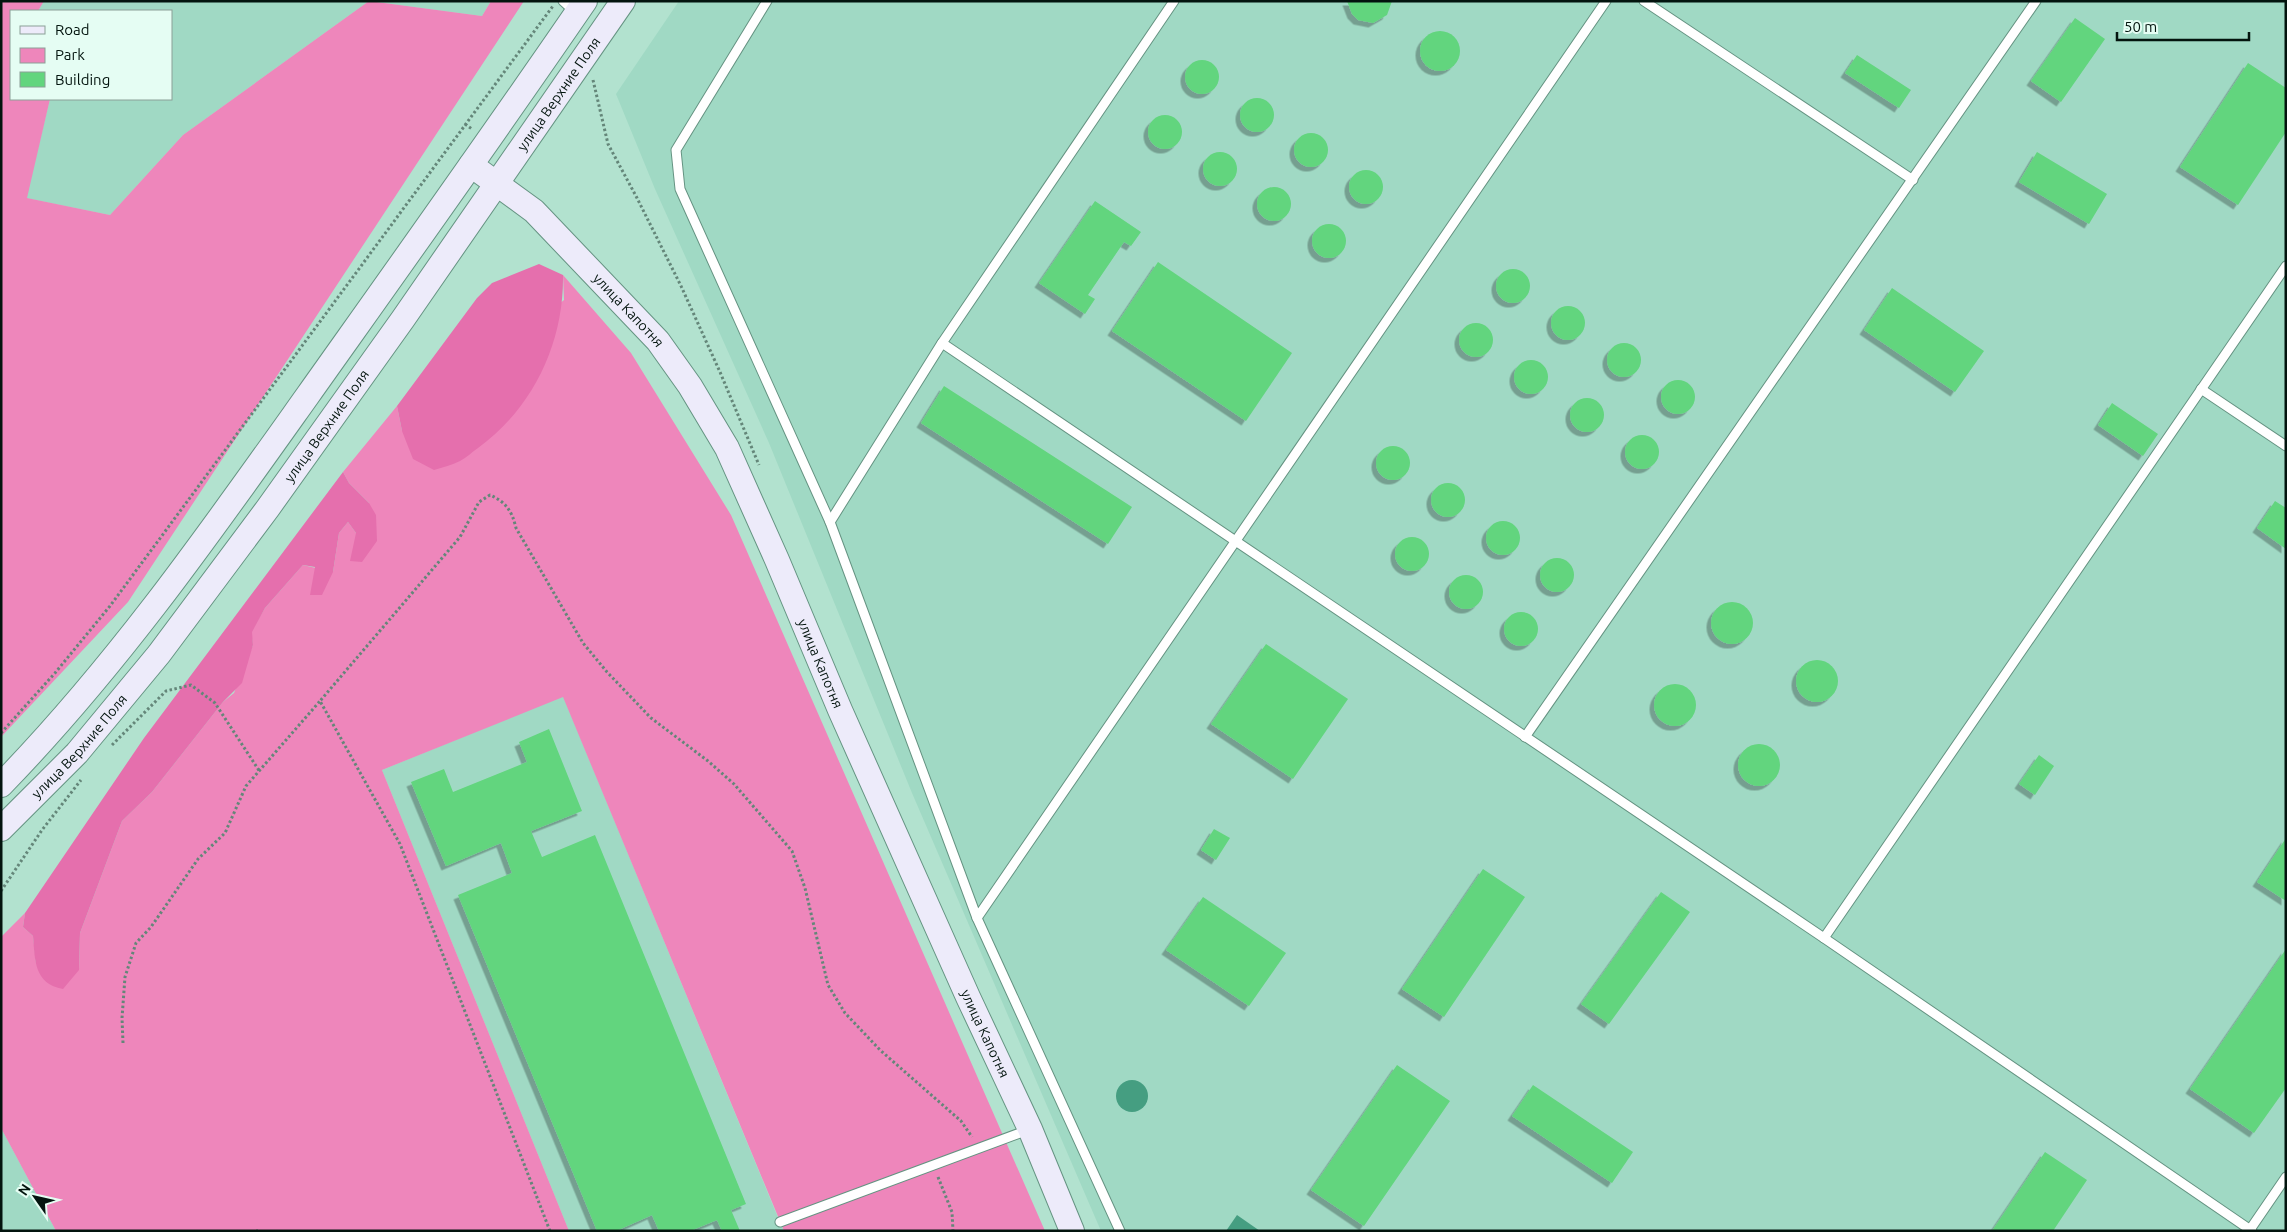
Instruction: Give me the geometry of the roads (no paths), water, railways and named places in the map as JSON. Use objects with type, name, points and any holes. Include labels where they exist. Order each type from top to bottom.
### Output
[{"type":"main road","name":"улица Верхние Поля","points":[[1,829],[77,753],[159,654],[268,508],[623,1]]},
{"type":"main road","points":[[1,785],[79,701],[124,647],[285,428],[471,165],[574,5]]},
{"type":"main road","name":"улица Капотня","points":[[471,165],[534,211],[658,341],[690,386],[727,448],[852,737],[1030,1129],[1072,1231]]},
{"type":"lane","points":[[767,1],[676,150],[680,189],[830,522],[978,918],[1120,1231]]},
{"type":"lane","points":[[830,522],[942,343],[1174,1]]},
{"type":"lane","points":[[978,918],[1606,1]]},
{"type":"lane","points":[[1644,1],[1913,180]]},
{"type":"lane","points":[[1524,737],[2036,1]]},
{"type":"lane","points":[[1824,938],[2286,266]]},
{"type":"lane","points":[[942,343],[1824,938],[2250,1230],[2286,1177]]},
{"type":"lane","points":[[2201,389],[2286,446]]},
{"type":"lane","points":[[780,1222],[1030,1129]]}]
